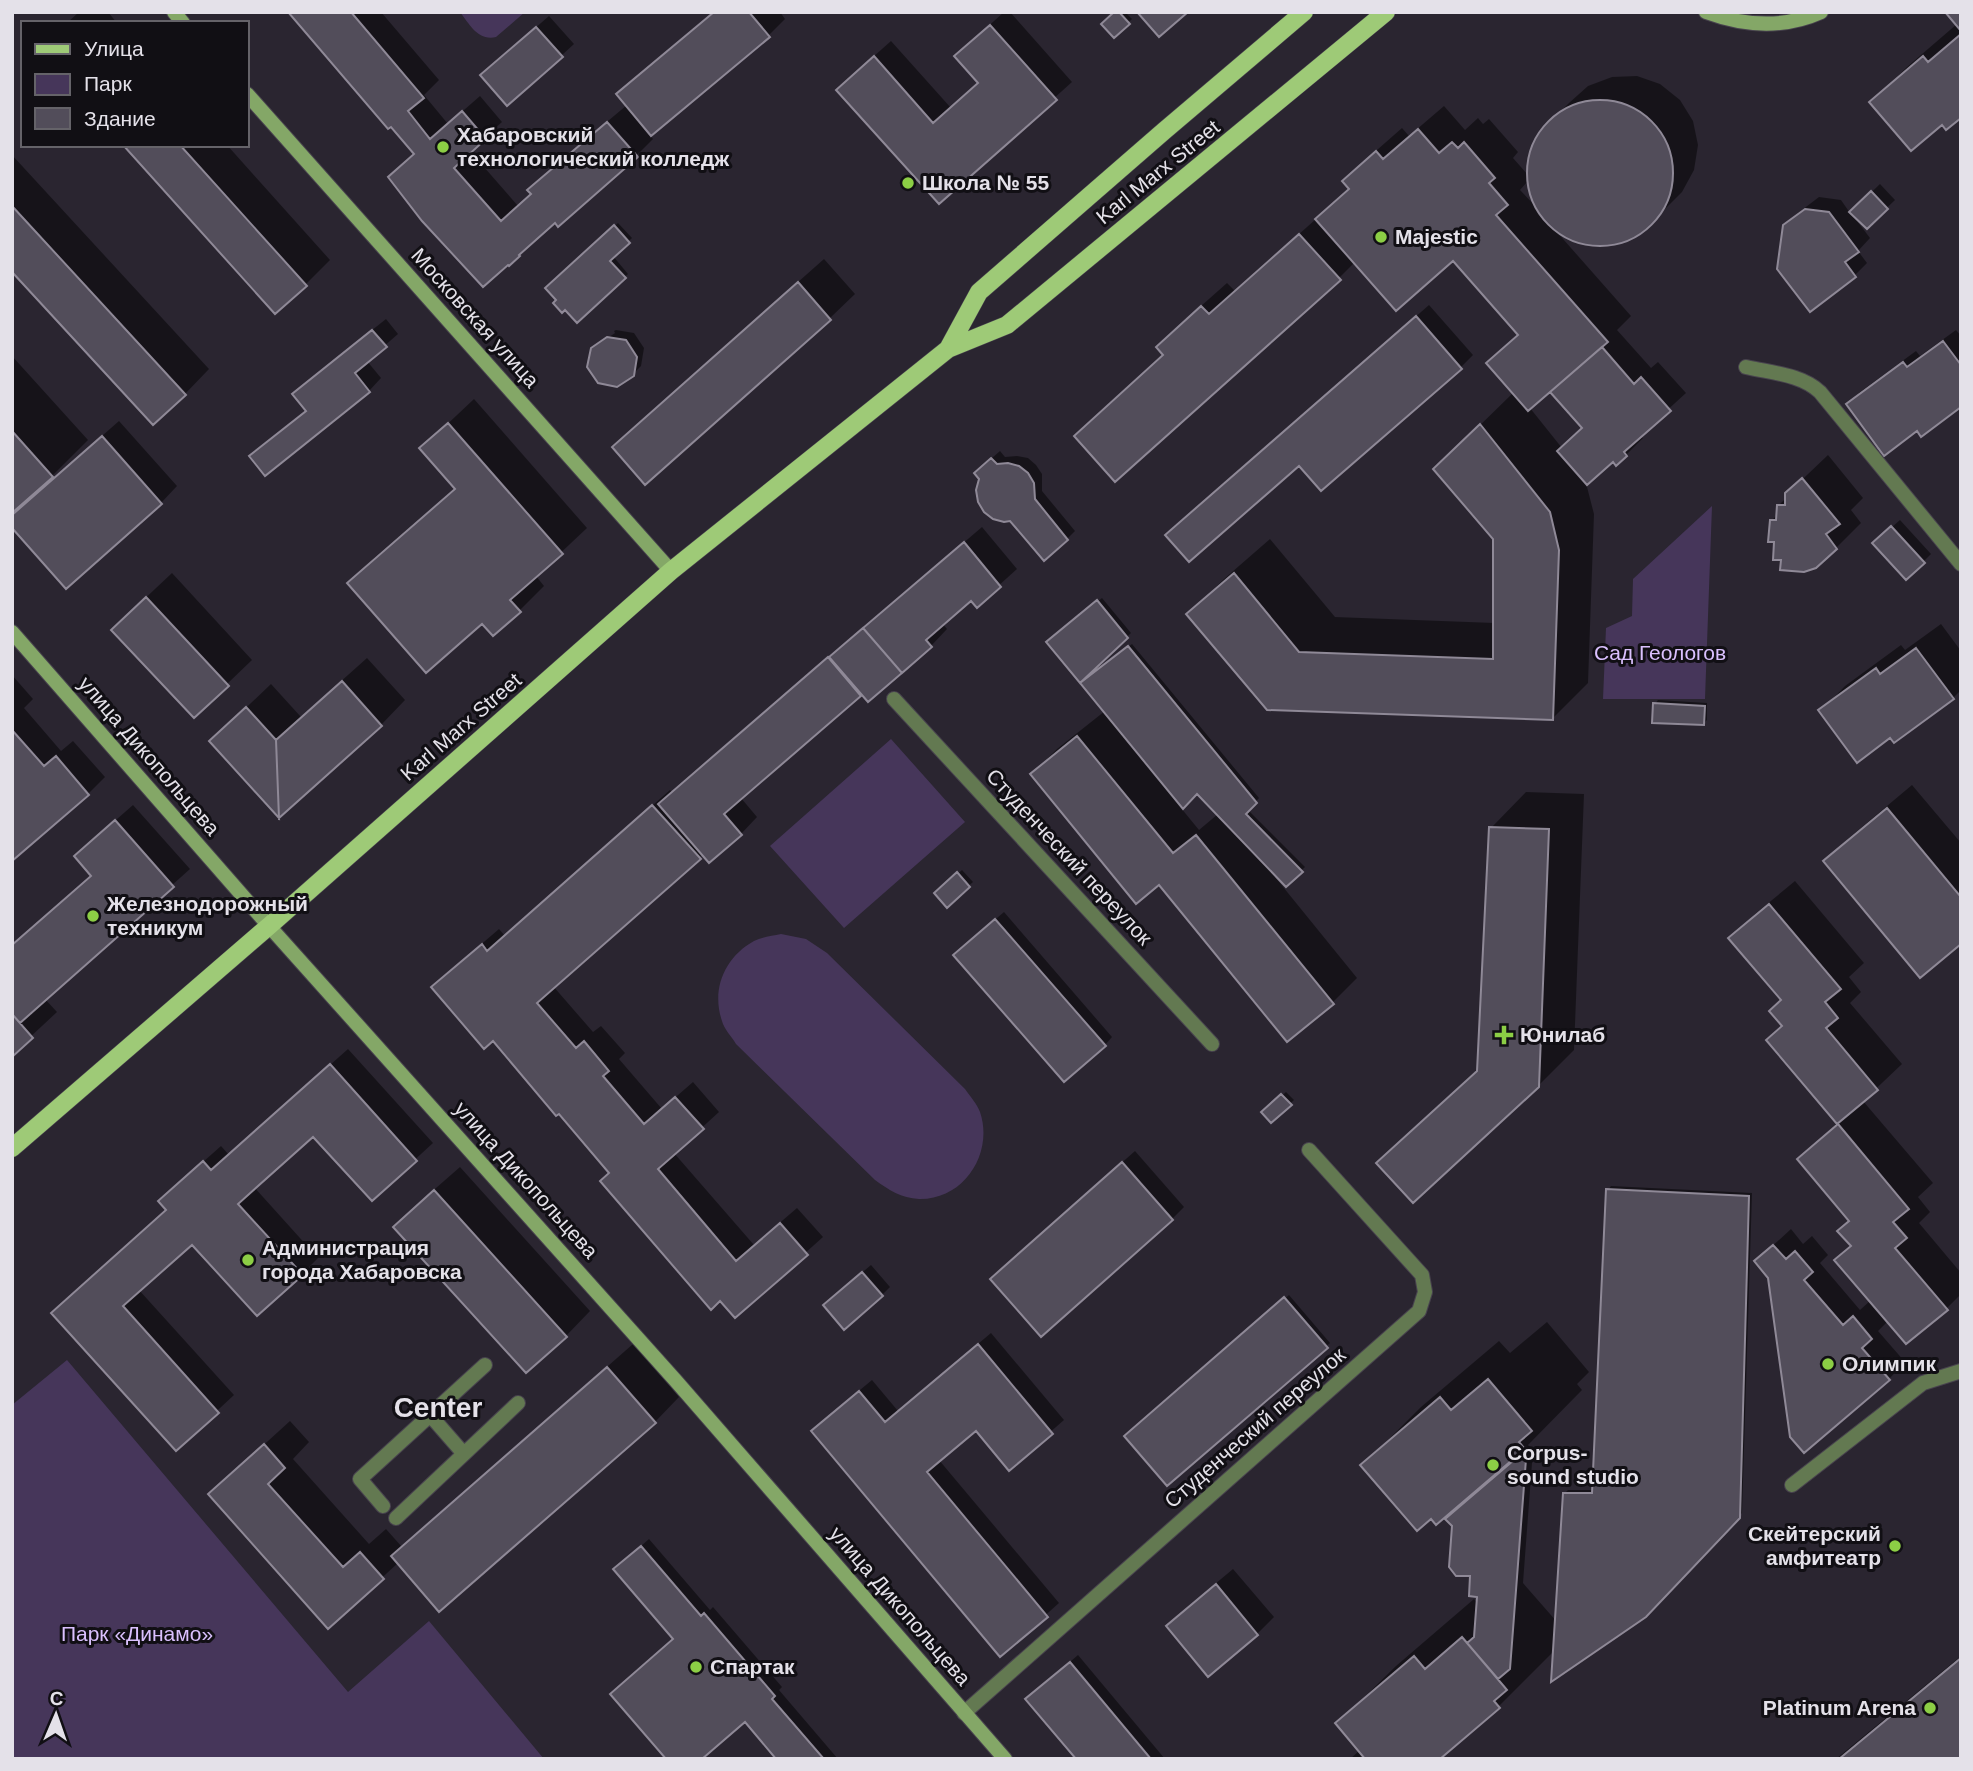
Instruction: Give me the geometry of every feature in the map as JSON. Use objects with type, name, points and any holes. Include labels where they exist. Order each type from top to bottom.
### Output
[{"type":"main road","points":[[1247,60],[1289,12]]},
{"type":"main road","name":"Karl Marx Street","points":[[948,349],[979,292],[1304,12]]},
{"type":"main road","points":[[1706,12],[1731,20],[1760,24],[1793,22],[1821,12]]},
{"type":"main road","name":"Karl Marx Street","points":[[12,1148],[269,926],[671,570],[948,349],[1007,325],[1386,13]]},
{"type":"main road","name":"Московская улица","points":[[248,95],[671,570]]},
{"type":"main road","name":"улица Дикопольцева","points":[[12,632],[269,926],[676,1381],[1005,1759]]},
{"type":"street","points":[[1746,367],[1811,384],[1961,564]]},
{"type":"street","name":"Студенческий переулок","points":[[894,699],[1212,1044]]},
{"type":"street","name":"Студенческий переулок","points":[[964,1713],[1419,1311],[1425,1293],[1422,1275],[1309,1150]]},
{"type":"street","points":[[383,1506],[360,1479],[485,1365]]},
{"type":"street","points":[[1792,1485],[1923,1383],[1961,1371]]},
{"type":"street","points":[[396,1518],[517,1403]]},
{"type":"street","points":[[430,1415],[464,1454]]},
{"type":"green space","points":[[460,12],[525,12],[496,37],[490,38],[475,31]]},
{"type":"green space","name":"Сад Геологов","points":[[1712,506],[1705,699],[1603,699],[1606,628],[1632,616],[1633,579]]},
{"type":"green space","points":[[891,739],[965,822],[844,928],[770,846]]},
{"type":"green space","points":[[781,934],[806,939],[827,953],[965,1089],[975,1103],[983,1128],[979,1158],[962,1183],[949,1192],[919,1199],[906,1197],[875,1180],[736,1044],[726,1030],[718,997],[728,965],[754,941]]},
{"type":"green space","name":"Парк «Динамо»","points":[[67,1360],[348,1692],[429,1621],[544,1759],[12,1759],[12,1405]]},
{"type":"building","name":"Хабаровский технологический колледж","points":[[288,12],[351,12],[424,98],[408,111],[430,139],[462,111],[486,139],[454,168],[501,221],[531,194],[527,190],[607,122],[638,157],[558,227],[555,223],[483,287],[422,221],[388,177],[414,154],[391,127],[388,129]]},
{"type":"building","points":[[714,12],[749,12],[770,37],[651,136],[616,94]]},
{"type":"building","points":[[1114,12],[1119,12],[1130,24],[1114,38],[1101,24]]},
{"type":"building","points":[[1137,12],[1188,12],[1159,37]]},
{"type":"building","points":[[1945,12],[1961,12],[1961,31]]},
{"type":"building","points":[[990,25],[1057,100],[939,204],[836,90],[874,56],[933,123],[978,83],[954,56]]},
{"type":"building","points":[[536,27],[563,57],[507,106],[480,75]]},
{"type":"building","points":[[1961,34],[1961,118],[1946,130],[1942,125],[1911,151],[1869,102],[1923,56],[1928,62]]},
{"type":"building","points":[[1600,100],[1628,106],[1652,121],[1667,145],[1673,173],[1667,201],[1652,225],[1628,240],[1600,246],[1572,240],[1548,225],[1533,201],[1527,173],[1533,145],[1548,121],[1572,106]]},
{"type":"building","points":[[1418,129],[1439,153],[1452,142],[1458,148],[1464,142],[1495,178],[1489,183],[1508,205],[1496,215],[1608,342],[1528,411],[1486,363],[1518,335],[1453,261],[1396,311],[1315,219],[1349,189],[1342,181],[1376,151],[1383,159]]},
{"type":"building","points":[[125,147],[182,147],[307,286],[275,314]]},
{"type":"building","points":[[1871,191],[1888,209],[1867,229],[1849,212]]},
{"type":"building","points":[[12,206],[186,395],[153,425],[12,272]]},
{"type":"building","points":[[1805,209],[1829,212],[1859,252],[1845,262],[1856,277],[1810,312],[1777,269],[1783,225]]},
{"type":"building","points":[[614,225],[630,243],[610,261],[626,278],[577,323],[565,310],[562,313],[553,303],[556,300],[545,288]]},
{"type":"building","points":[[1299,234],[1341,280],[1115,482],[1074,436],[1163,355],[1156,347],[1201,306],[1209,314]]},
{"type":"building","points":[[798,282],[831,320],[645,485],[612,447]]},
{"type":"building","points":[[1416,316],[1462,369],[1321,491],[1299,466],[1189,562],[1165,535]]},
{"type":"building","points":[[372,330],[387,347],[355,373],[370,392],[265,476],[249,456],[306,411],[292,394]]},
{"type":"building","points":[[607,337],[626,340],[637,357],[634,376],[617,387],[598,383],[587,367],[591,348]]},
{"type":"building","points":[[1943,341],[1961,365],[1961,407],[1921,437],[1917,431],[1884,456],[1846,404],[1903,362],[1907,367]]},
{"type":"building","points":[[1602,347],[1634,384],[1641,377],[1671,411],[1624,452],[1627,456],[1616,466],[1613,462],[1587,485],[1557,451],[1582,428],[1550,392]]},
{"type":"building","points":[[448,423],[563,554],[510,600],[521,612],[493,636],[482,624],[426,673],[347,583],[455,489],[419,448]]},
{"type":"building","points":[[1480,424],[1550,512],[1559,550],[1553,720],[1267,710],[1186,614],[1234,573],[1299,652],[1493,659],[1493,539],[1433,469]]},
{"type":"building","points":[[12,431],[53,477],[12,513]]},
{"type":"building","points":[[102,436],[162,504],[66,589],[12,528],[12,515]]},
{"type":"building","points":[[991,458],[997,464],[1019,466],[1028,473],[1034,483],[1035,499],[1068,540],[1044,561],[1010,521],[993,519],[984,512],[978,502],[976,490],[979,479],[974,473]]},
{"type":"building","points":[[1802,478],[1840,524],[1826,534],[1837,549],[1816,568],[1804,572],[1780,570],[1781,560],[1773,560],[1774,542],[1768,542],[1770,520],[1776,520],[1777,505],[1785,505],[1785,493]]},
{"type":"building","points":[[1891,526],[1925,563],[1906,580],[1872,543]]},
{"type":"building","points":[[964,542],[1001,587],[977,608],[971,601],[926,640],[932,647],[902,673],[863,628]]},
{"type":"building","points":[[146,597],[229,686],[194,718],[111,630]]},
{"type":"building","points":[[1097,600],[1128,638],[1080,683],[1046,642]]},
{"type":"building","points":[[863,628],[902,673],[868,702],[829,657]]},
{"type":"building","points":[[1128,646],[1257,803],[1246,814],[1303,872],[1286,887],[1197,794],[1183,809],[1080,683]]},
{"type":"building","points":[[1916,648],[1954,699],[1894,743],[1890,738],[1857,763],[1818,710],[1876,668],[1880,674]]},
{"type":"building","points":[[828,657],[861,696],[724,814],[742,835],[709,863],[658,804]]},
{"type":"building","points":[[342,681],[382,726],[279,818],[276,740]]},
{"type":"building","points":[[1653,703],[1705,706],[1704,725],[1652,723]]},
{"type":"building","points":[[246,707],[276,740],[279,818],[209,741]]},
{"type":"building","points":[[12,730],[44,766],[56,756],[89,795],[12,861]]},
{"type":"building","points":[[1077,736],[1173,853],[1196,835],[1334,1004],[1287,1042],[1159,885],[1136,904],[1030,774]]},
{"type":"building","points":[[652,805],[701,859],[537,1003],[576,1048],[584,1041],[609,1071],[603,1076],[644,1124],[675,1097],[704,1129],[658,1169],[736,1261],[780,1223],[808,1255],[735,1318],[720,1301],[711,1310],[600,1181],[609,1173],[559,1114],[556,1116],[493,1041],[484,1049],[431,987],[482,944],[487,951]]},
{"type":"building","points":[[1887,808],[1961,897],[1961,944],[1920,978],[1823,861]]},
{"type":"building","name":"Железнодорожный техникум","points":[[115,820],[174,887],[20,1023],[12,1014],[12,945],[91,876],[74,856]]},
{"type":"building","points":[[1489,827],[1549,829],[1539,1087],[1413,1203],[1376,1163],[1477,1071]]},
{"type":"building","points":[[957,872],[970,887],[947,908],[934,893]]},
{"type":"building","points":[[1769,904],[1841,989],[1825,1002],[1838,1018],[1826,1028],[1878,1090],[1837,1124],[1766,1040],[1782,1026],[1769,1011],[1781,1000],[1728,938]]},
{"type":"building","points":[[995,919],[1106,1046],[1064,1082],[953,955]]},
{"type":"building","points":[[12,1014],[33,1038],[12,1057]]},
{"type":"building","name":"Администрация города Хабаровска","points":[[330,1064],[417,1161],[372,1201],[313,1137],[238,1204],[303,1275],[257,1316],[192,1245],[123,1306],[219,1413],[176,1451],[51,1313],[166,1210],[158,1201],[203,1161],[211,1170]]},
{"type":"building","points":[[1281,1094],[1292,1105],[1271,1123],[1261,1112]]},
{"type":"building","points":[[1838,1124],[1909,1209],[1893,1222],[1907,1238],[1895,1248],[1948,1310],[1906,1344],[1834,1260],[1851,1246],[1837,1231],[1849,1221],[1797,1159]]},
{"type":"building","points":[[1122,1162],[1173,1220],[1041,1337],[990,1279]]},
{"type":"building","points":[[1606,1189],[1749,1196],[1740,1518],[1646,1617],[1551,1682],[1563,1493],[1592,1493]]},
{"type":"building","points":[[434,1190],[567,1337],[526,1373],[393,1227]]},
{"type":"building","name":"Олимпик","points":[[1773,1245],[1786,1259],[1795,1251],[1813,1272],[1804,1280],[1843,1325],[1853,1316],[1872,1339],[1862,1348],[1890,1380],[1804,1453],[1790,1437],[1768,1278],[1754,1261]]},
{"type":"building","points":[[862,1272],[883,1296],[844,1330],[823,1305]]},
{"type":"building","points":[[1284,1297],[1328,1348],[1167,1486],[1124,1436]]},
{"type":"building","points":[[978,1344],[1053,1434],[1009,1471],[976,1431],[927,1472],[1048,1617],[1000,1657],[811,1431],[859,1391],[885,1422]]},
{"type":"building","points":[[607,1367],[656,1423],[439,1612],[391,1556]]},
{"type":"building","points":[[1488,1379],[1532,1431],[1519,1442],[1525,1449],[1436,1525],[1431,1519],[1417,1531],[1360,1465],[1440,1397],[1451,1410]]},
{"type":"building","points":[[1488,1379],[1532,1431],[1519,1442],[1525,1449],[1436,1525],[1431,1519],[1417,1531],[1360,1465],[1440,1397],[1451,1410]]},
{"type":"building","points":[[264,1444],[285,1468],[268,1484],[343,1567],[360,1552],[384,1579],[328,1629],[208,1494]]},
{"type":"building","points":[[1521,1454],[1526,1459],[1510,1669],[1498,1679],[1467,1643],[1474,1637],[1477,1597],[1469,1596],[1470,1576],[1456,1576],[1449,1567],[1452,1526],[1445,1519]]},
{"type":"building","name":"Спартак","points":[[641,1546],[701,1616],[704,1613],[775,1696],[772,1699],[824,1759],[776,1759],[745,1722],[702,1759],[666,1759],[610,1694],[673,1639],[613,1569]]},
{"type":"building","points":[[1216,1584],[1258,1635],[1208,1677],[1166,1626]]},
{"type":"building","points":[[1462,1637],[1507,1690],[1494,1701],[1500,1708],[1440,1759],[1365,1759],[1335,1723],[1414,1656],[1425,1669]]},
{"type":"building","points":[[1462,1637],[1507,1690],[1494,1701],[1500,1708],[1440,1759],[1365,1759],[1335,1723],[1414,1656],[1425,1669]]},
{"type":"building","name":"Platinum Arena","points":[[1961,1658],[1961,1759],[1839,1759]]},
{"type":"building","points":[[1070,1662],[1151,1759],[1076,1759],[1025,1699]]},
{"type":"place","name":"Хабаровский технологический колледж","points":[[443,147]]},
{"type":"place","name":"Школа № 55","points":[[908,183]]},
{"type":"place","name":"Majestic","points":[[1381,237]]},
{"type":"place","name":"Железнодорожный техникум","points":[[93,916]]},
{"type":"place","name":"Юнилаб","points":[[1504,1035]]},
{"type":"place","name":"Администрация города Хабаровска","points":[[248,1260]]},
{"type":"place","name":"Олимпик","points":[[1828,1364]]},
{"type":"place","name":"Corpus- sound studio","points":[[1493,1465]]},
{"type":"place","name":"Скейтерский амфитеатр","points":[[1895,1546]]},
{"type":"place","name":"Спартак","points":[[696,1667]]},
{"type":"place","name":"Platinum Arena","points":[[1930,1708]]},
{"type":"district","name":"Center","points":[[438,1407]]}]
